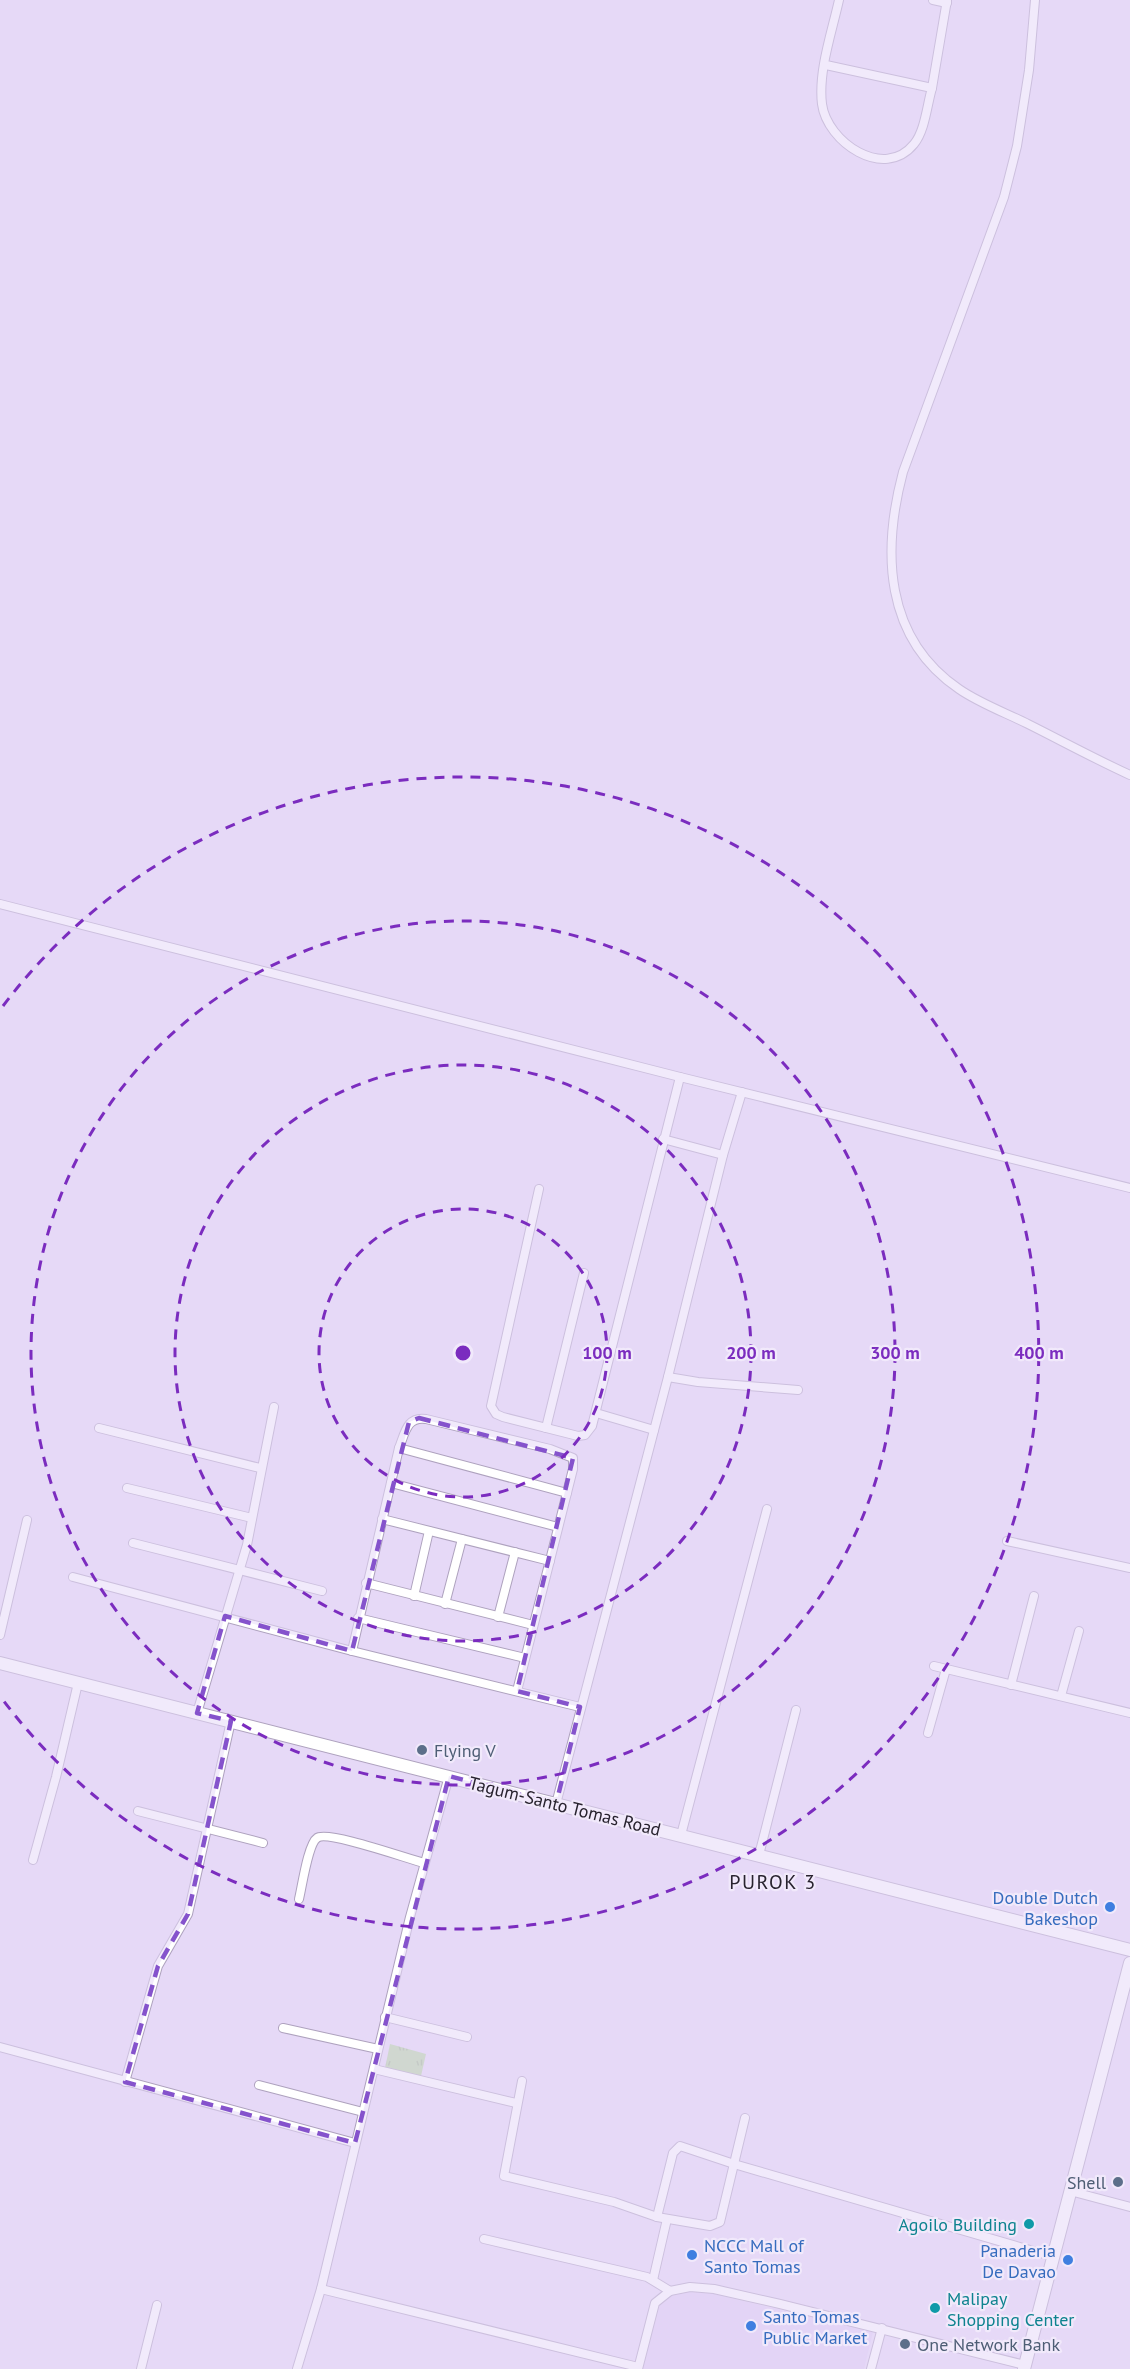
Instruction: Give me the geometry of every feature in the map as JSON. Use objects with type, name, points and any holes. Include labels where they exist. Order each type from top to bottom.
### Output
[{"type":"main road","name":"Tagum-Santo Tomas Road","points":[[0,1663],[1130,1950]]},
{"type":"main road","points":[[1024,2367],[1130,1963]]},
{"type":"street","points":[[839,0],[826,64],[822,105],[829,125],[849,146],[863,155],[880,159],[893,159],[913,146],[919,137],[932,88],[947,2],[933,0]]},
{"type":"street","points":[[1035,0],[1029,70],[1012,166],[1004,197],[903,472],[893,509],[889,550],[898,605],[914,644],[958,689],[1130,775]]},
{"type":"street","points":[[826,64],[932,88]]},
{"type":"street","points":[[0,904],[680,1077],[1130,1188]]},
{"type":"street","points":[[539,1190],[491,1406],[496,1414],[503,1418],[578,1436],[585,1435],[592,1426],[596,1413],[680,1077]]},
{"type":"street","points":[[556,1804],[668,1377],[723,1155],[742,1092]]},
{"type":"street","points":[[663,1139],[723,1155]]},
{"type":"street","points":[[546,1428],[584,1273]]},
{"type":"street","points":[[668,1377],[698,1382],[798,1390]]},
{"type":"street","points":[[197,1713],[240,1570],[274,1407]]},
{"type":"street","points":[[596,1413],[654,1430]]},
{"type":"street","points":[[351,1652],[399,1448],[409,1422],[419,1418],[550,1449],[573,1458],[573,1469],[517,1691]]},
{"type":"street","points":[[99,1428],[260,1468]]},
{"type":"street","points":[[399,1448],[567,1493]]},
{"type":"street","points":[[391,1483],[558,1527]]},
{"type":"street","points":[[127,1488],[252,1518]]},
{"type":"street","points":[[681,1835],[767,1509]]},
{"type":"street","points":[[382,1519],[550,1561]]},
{"type":"street","points":[[0,1635],[27,1520]]},
{"type":"street","points":[[414,1596],[429,1531]]},
{"type":"street","points":[[445,1604],[462,1539]]},
{"type":"street","points":[[1007,1540],[1130,1568]]},
{"type":"street","points":[[133,1543],[322,1591]]},
{"type":"street","points":[[498,1617],[515,1552]]},
{"type":"street","points":[[72,1577],[225,1616],[351,1652],[580,1707]]},
{"type":"street","points":[[366,1583],[533,1625]]},
{"type":"street","points":[[1011,1685],[1035,1596]]},
{"type":"street","points":[[358,1618],[525,1658]]},
{"type":"street","points":[[1060,1695],[1079,1631]]},
{"type":"street","points":[[934,1666],[1130,1713]]},
{"type":"street","points":[[928,1733],[946,1669]]},
{"type":"street","points":[[33,1860],[56,1778],[78,1683]]},
{"type":"street","points":[[759,1855],[796,1710]]},
{"type":"street","points":[[125,2082],[158,1966],[188,1914],[231,1721]]},
{"type":"street","points":[[297,2369],[321,2289],[385,2018],[424,1863],[449,1776]]},
{"type":"street","points":[[138,1811],[263,1843]]},
{"type":"street","points":[[299,1899],[314,1839],[320,1836],[335,1838],[424,1863]]},
{"type":"street","points":[[385,2018],[466,2037]]},
{"type":"street","points":[[283,2028],[378,2049]]},
{"type":"street","points":[[0,2047],[355,2144]]},
{"type":"street","points":[[374,2068],[516,2103]]},
{"type":"street","points":[[522,2081],[504,2176],[614,2202],[667,2219],[710,2226],[718,2224],[745,2118]]},
{"type":"street","points":[[259,2085],[363,2112]]},
{"type":"street","points":[[657,2217],[676,2146],[1053,2257]]},
{"type":"street","points":[[1070,2191],[1130,2207]]},
{"type":"street","points":[[653,2280],[667,2219]]},
{"type":"street","points":[[484,2239],[639,2275],[653,2280],[670,2291]]},
{"type":"street","points":[[321,2289],[638,2368],[651,2311],[655,2303],[670,2291],[690,2287],[714,2289],[882,2328],[1024,2367]]},
{"type":"street","points":[[141,2369],[157,2305]]},
{"type":"street","points":[[871,2369],[882,2328]]},
{"type":"highlighted area","points":[[419,1418],[573,1458],[517,1691],[580,1707],[556,1804],[449,1776],[355,2143],[125,2082],[158,1966],[188,1914],[231,1721],[197,1713],[225,1616],[352,1651],[409,1422]]},
{"type":"shaded area","name":"Santo Tomas Public Market","points":[[690,2292],[714,2294],[873,2332],[864,2369],[642,2369],[660,2305],[671,2296]]},
{"type":"green space","points":[[390,2044],[426,2054],[421,2076],[385,2068]]},
{"type":"place","name":"Flying V","points":[[422,1750]]},
{"type":"place","name":"Double Dutch Bakeshop","points":[[1110,1907]]},
{"type":"place","name":"Shell","points":[[1118,2182]]},
{"type":"place","name":"Agoilo Building","points":[[1029,2224]]},
{"type":"place","name":"NCCC Mall of Santo Tomas","points":[[692,2255]]},
{"type":"place","name":"Panaderia De Davao","points":[[1068,2260]]},
{"type":"place","name":"Malipay Shopping Center","points":[[935,2308]]},
{"type":"place","name":"Santo Tomas Public Market","points":[[751,2326]]},
{"type":"place","name":"One Network Bank","points":[[905,2344]]},
{"type":"district","name":"PUROK 3","points":[[773,1882]]}]
